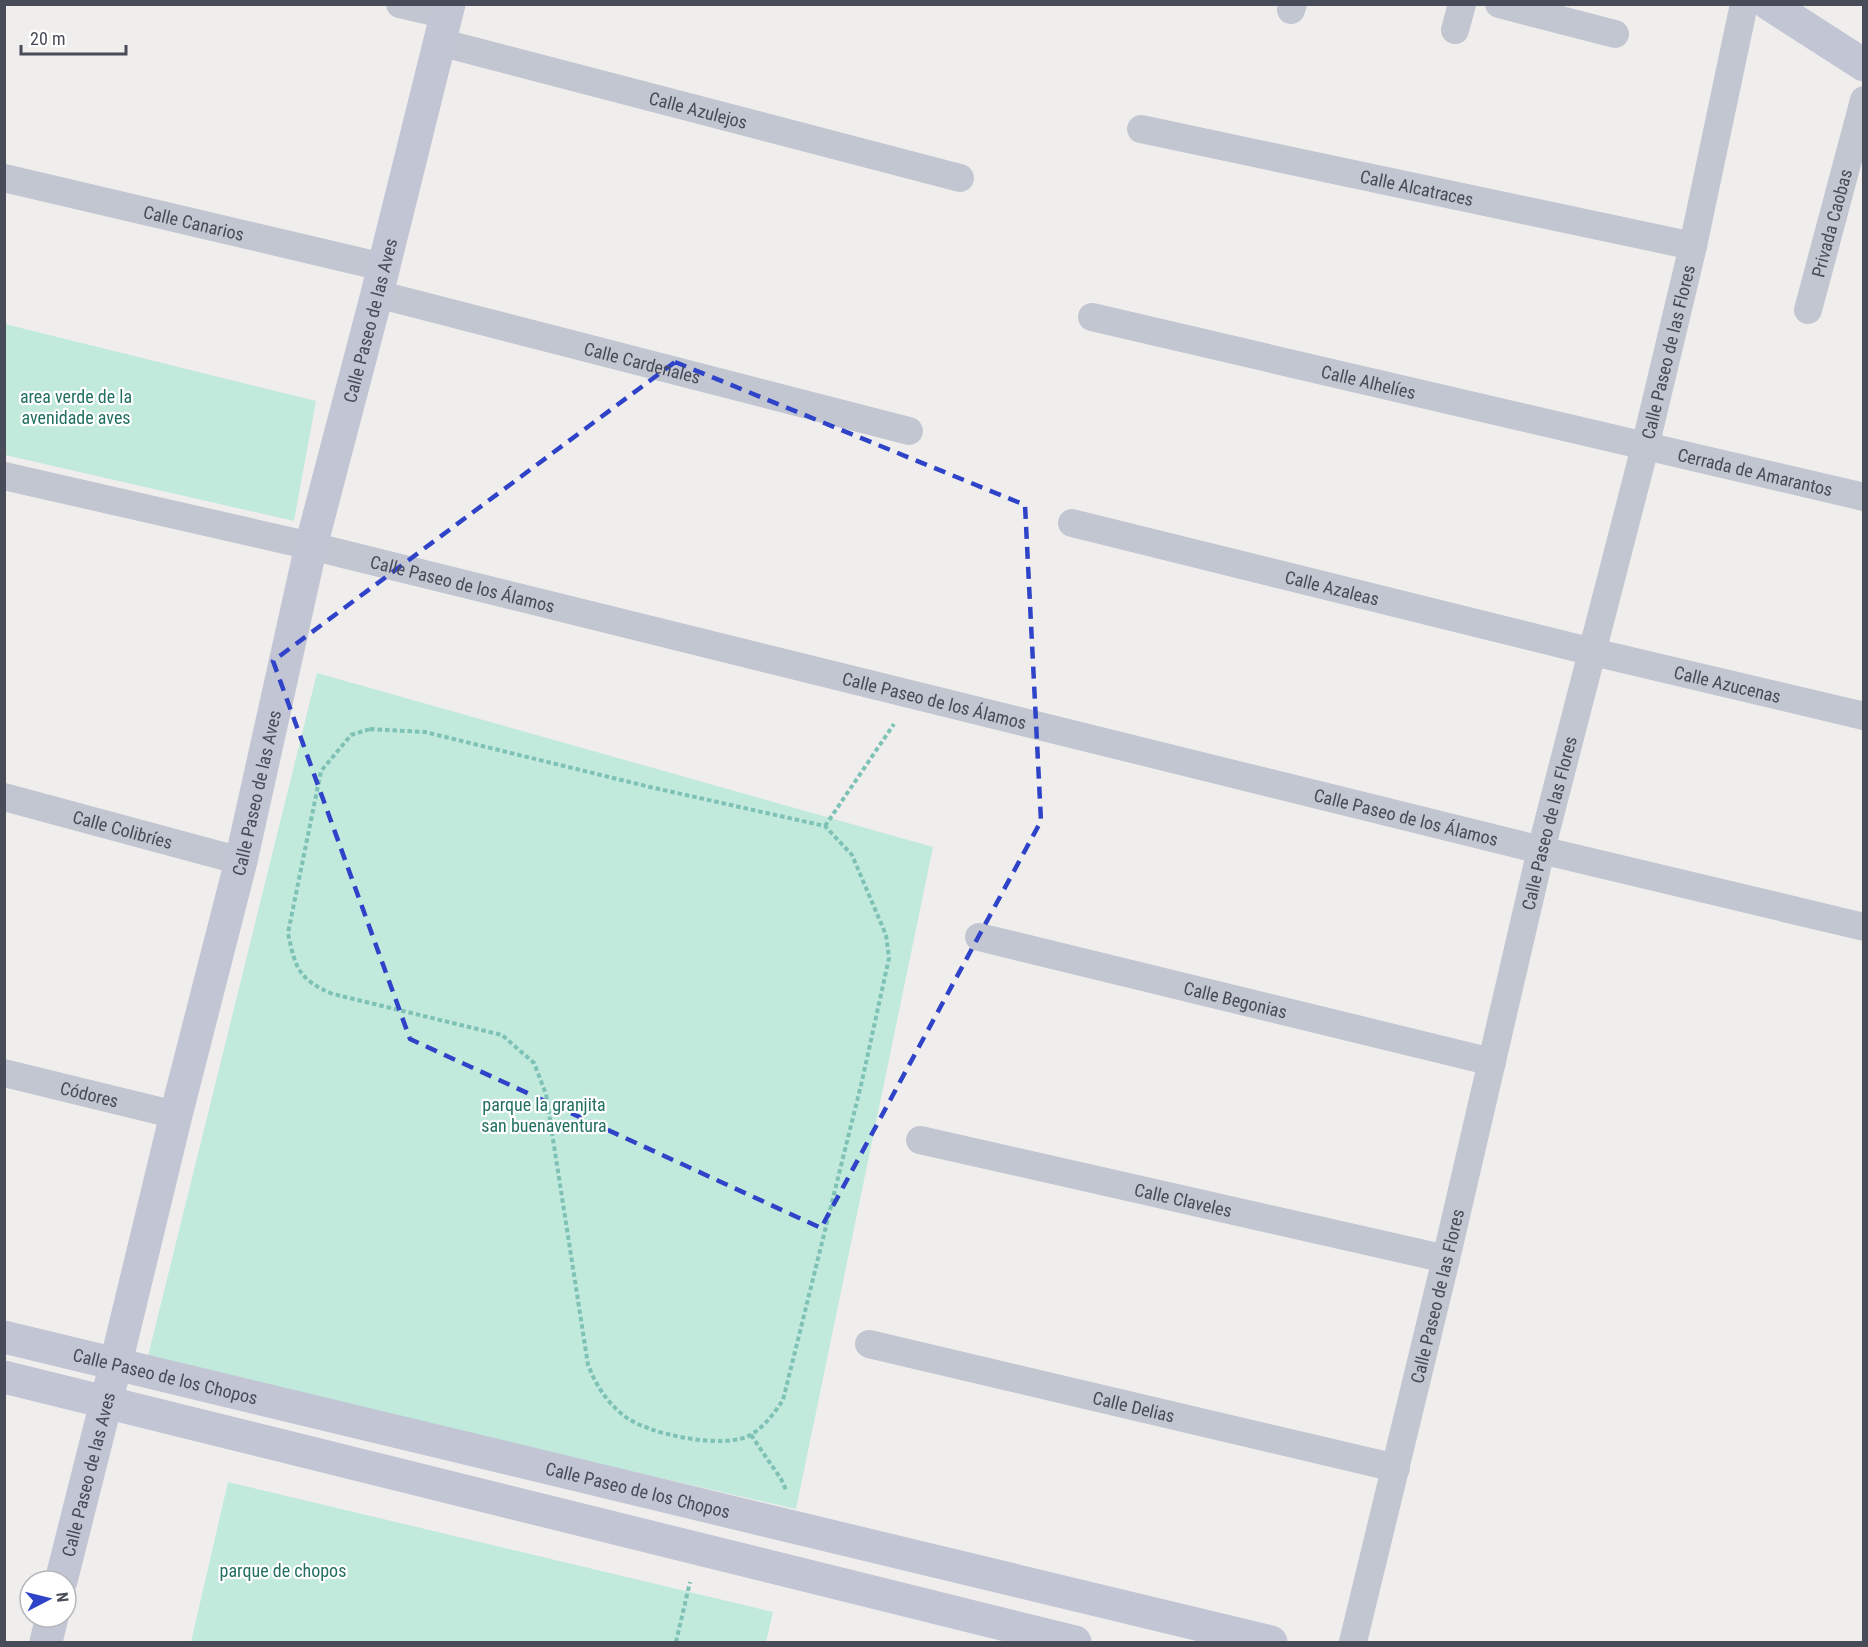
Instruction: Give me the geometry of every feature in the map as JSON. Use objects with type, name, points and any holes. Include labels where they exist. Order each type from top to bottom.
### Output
[{"type":"main road","points":[[1769,4],[1860,55]]},
{"type":"main road","name":"Calle Paseo de las Aves","points":[[64,1569],[241,861],[311,546],[445,20]]},
{"type":"main road","name":"Calle Paseo de los Chopos","points":[[4,1337],[1271,1642]]},
{"type":"main road","points":[[4,1377],[1075,1642]]},
{"type":"street","name":"Calle Azulejos","points":[[400,4],[445,20],[960,178]]},
{"type":"street","points":[[1499,4],[1615,34]]},
{"type":"street","name":"Calle Paseo de las Flores","points":[[1353,1642],[1446,1259],[1541,850],[1645,447],[1693,246],[1744,4]]},
{"type":"street","name":"Privada Caobas","points":[[1808,310],[1863,100]]},
{"type":"street","name":"Calle Alcatraces","points":[[1141,129],[1693,246]]},
{"type":"street","name":"Calle Canarios","points":[[4,178],[380,280]]},
{"type":"street","name":"Calle Cardenales","points":[[380,280],[909,431]]},
{"type":"street","name":"Calle Alhelíes","points":[[1092,317],[1645,447]]},
{"type":"street","name":"Cerrada de Amarantos","points":[[1645,447],[1863,497]]},
{"type":"street","name":"Calle Paseo de los Álamos","points":[[4,476],[311,546],[913,696],[1863,927]]},
{"type":"street","name":"Calle Azaleas","points":[[1072,523],[1593,652]]},
{"type":"street","name":"Calle Azucenas","points":[[1593,652],[1863,716]]},
{"type":"street","name":"Calle Colibríes","points":[[4,797],[241,861]]},
{"type":"street","name":"Calle Begonias","points":[[979,937],[1492,1062]]},
{"type":"street","name":"Códores","points":[[4,1073],[176,1114]]},
{"type":"street","name":"Calle Claveles","points":[[920,1140],[1446,1259]]},
{"type":"street","name":"Calle Delias","points":[[869,1344],[1396,1468]]},
{"type":"path","points":[[825,826],[913,696]]},
{"type":"path","points":[[370,729],[425,732],[650,787],[825,826],[852,855],[886,935],[889,958],[862,1081],[783,1400],[772,1416],[751,1435],[722,1442],[687,1438],[640,1426],[622,1414],[597,1386],[588,1365],[546,1094],[534,1063],[502,1035],[362,1002],[313,986],[301,974],[292,956],[288,933],[321,771],[351,735],[370,729]]},
{"type":"path","points":[[751,1435],[781,1479],[803,1529]]},
{"type":"path","points":[[675,1642],[698,1550]]},
{"type":"highlighted area","points":[[675,362],[1025,505],[1041,821],[821,1228],[410,1039],[273,661]]},
{"type":"green space","name":"area verde de la avenidade aves","points":[[5,324],[316,401],[294,521],[5,455]]},
{"type":"green space","name":"parque la granjita san buenaventura","points":[[317,673],[933,847],[796,1509],[147,1360]]},
{"type":"green space","name":"parque de chopos","points":[[228,1482],[773,1612],[766,1642],[191,1642]]}]
